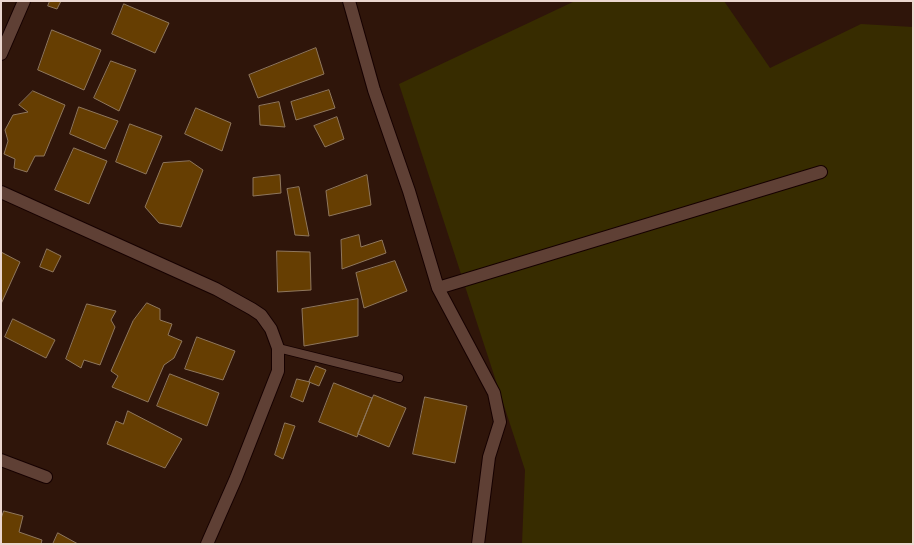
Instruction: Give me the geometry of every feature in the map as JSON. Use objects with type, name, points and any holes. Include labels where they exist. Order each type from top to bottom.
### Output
[{"type":"street","points":[[1,54],[24,1]]},
{"type":"street","points":[[349,1],[374,90],[408,191],[438,288],[494,393],[500,422],[489,457],[478,544]]},
{"type":"street","points":[[438,288],[821,172]]},
{"type":"street","points":[[1,192],[216,289],[252,308],[261,315],[271,329],[278,348],[278,370],[236,478],[207,544]]},
{"type":"street","points":[[1,460],[46,478]]},
{"type":"lane","points":[[278,348],[399,378]]},
{"type":"shaded area","points":[[575,1],[724,1],[770,68],[861,24],[913,27],[913,544],[522,544],[525,470],[399,84]]},
{"type":"building","points":[[50,1],[61,1],[57,9],[48,6]]},
{"type":"building","points":[[124,4],[169,23],[155,53],[112,34]]},
{"type":"building","points":[[52,30],[101,50],[84,90],[38,70]]},
{"type":"building","points":[[316,48],[324,74],[258,98],[249,75]]},
{"type":"building","points":[[111,61],[136,70],[119,111],[94,98]]},
{"type":"building","points":[[329,90],[335,108],[296,120],[291,102]]},
{"type":"building","points":[[33,91],[65,105],[44,156],[35,156],[27,172],[14,168],[15,159],[4,154],[8,141],[5,130],[13,115],[28,112],[19,105]]},
{"type":"building","points":[[279,102],[285,127],[260,125],[259,106]]},
{"type":"building","points":[[79,107],[118,121],[105,149],[70,134]]},
{"type":"building","points":[[196,108],[231,123],[222,151],[185,134]]},
{"type":"building","points":[[337,117],[344,139],[325,147],[314,126]]},
{"type":"building","points":[[130,124],[162,136],[146,174],[116,162]]},
{"type":"building","points":[[74,148],[107,161],[89,204],[55,190]]},
{"type":"building","points":[[190,161],[203,170],[181,227],[159,223],[145,207],[163,163]]},
{"type":"building","points":[[280,175],[281,193],[253,196],[253,178]]},
{"type":"building","points":[[367,175],[371,205],[329,216],[326,191]]},
{"type":"building","points":[[299,187],[309,236],[295,235],[287,189]]},
{"type":"building","points":[[359,235],[361,247],[382,240],[386,253],[342,269],[341,240]]},
{"type":"building","points":[[47,249],[61,256],[53,272],[40,267]]},
{"type":"building","points":[[277,251],[310,252],[311,290],[278,292]]},
{"type":"building","points":[[1,252],[20,262],[1,304]]},
{"type":"building","points":[[395,261],[407,291],[364,308],[356,273]]},
{"type":"building","points":[[358,299],[358,336],[304,346],[302,309]]},
{"type":"building","points":[[147,303],[160,309],[160,320],[172,324],[168,335],[182,341],[174,358],[164,365],[148,402],[112,387],[118,376],[111,371],[133,321]]},
{"type":"building","points":[[87,304],[116,311],[111,320],[115,327],[100,365],[84,360],[81,368],[66,359]]},
{"type":"building","points":[[13,319],[55,340],[46,358],[5,337]]},
{"type":"building","points":[[197,337],[235,351],[223,380],[185,369]]},
{"type":"building","points":[[316,366],[326,370],[319,386],[309,382]]},
{"type":"building","points":[[170,374],[219,393],[207,426],[157,406]]},
{"type":"building","points":[[297,379],[310,382],[303,402],[291,397]]},
{"type":"building","points":[[334,383],[372,398],[357,437],[319,422]]},
{"type":"building","points":[[374,395],[406,408],[389,447],[358,434]]},
{"type":"building","points":[[425,397],[467,406],[455,463],[413,454]]},
{"type":"building","points":[[128,411],[182,439],[165,468],[107,444],[116,421],[123,424]]},
{"type":"building","points":[[285,423],[295,426],[283,459],[275,455]]},
{"type":"building","points":[[4,511],[23,516],[19,532],[42,540],[41,544],[1,544],[1,519]]},
{"type":"building","points":[[58,533],[78,544],[53,544]]}]
